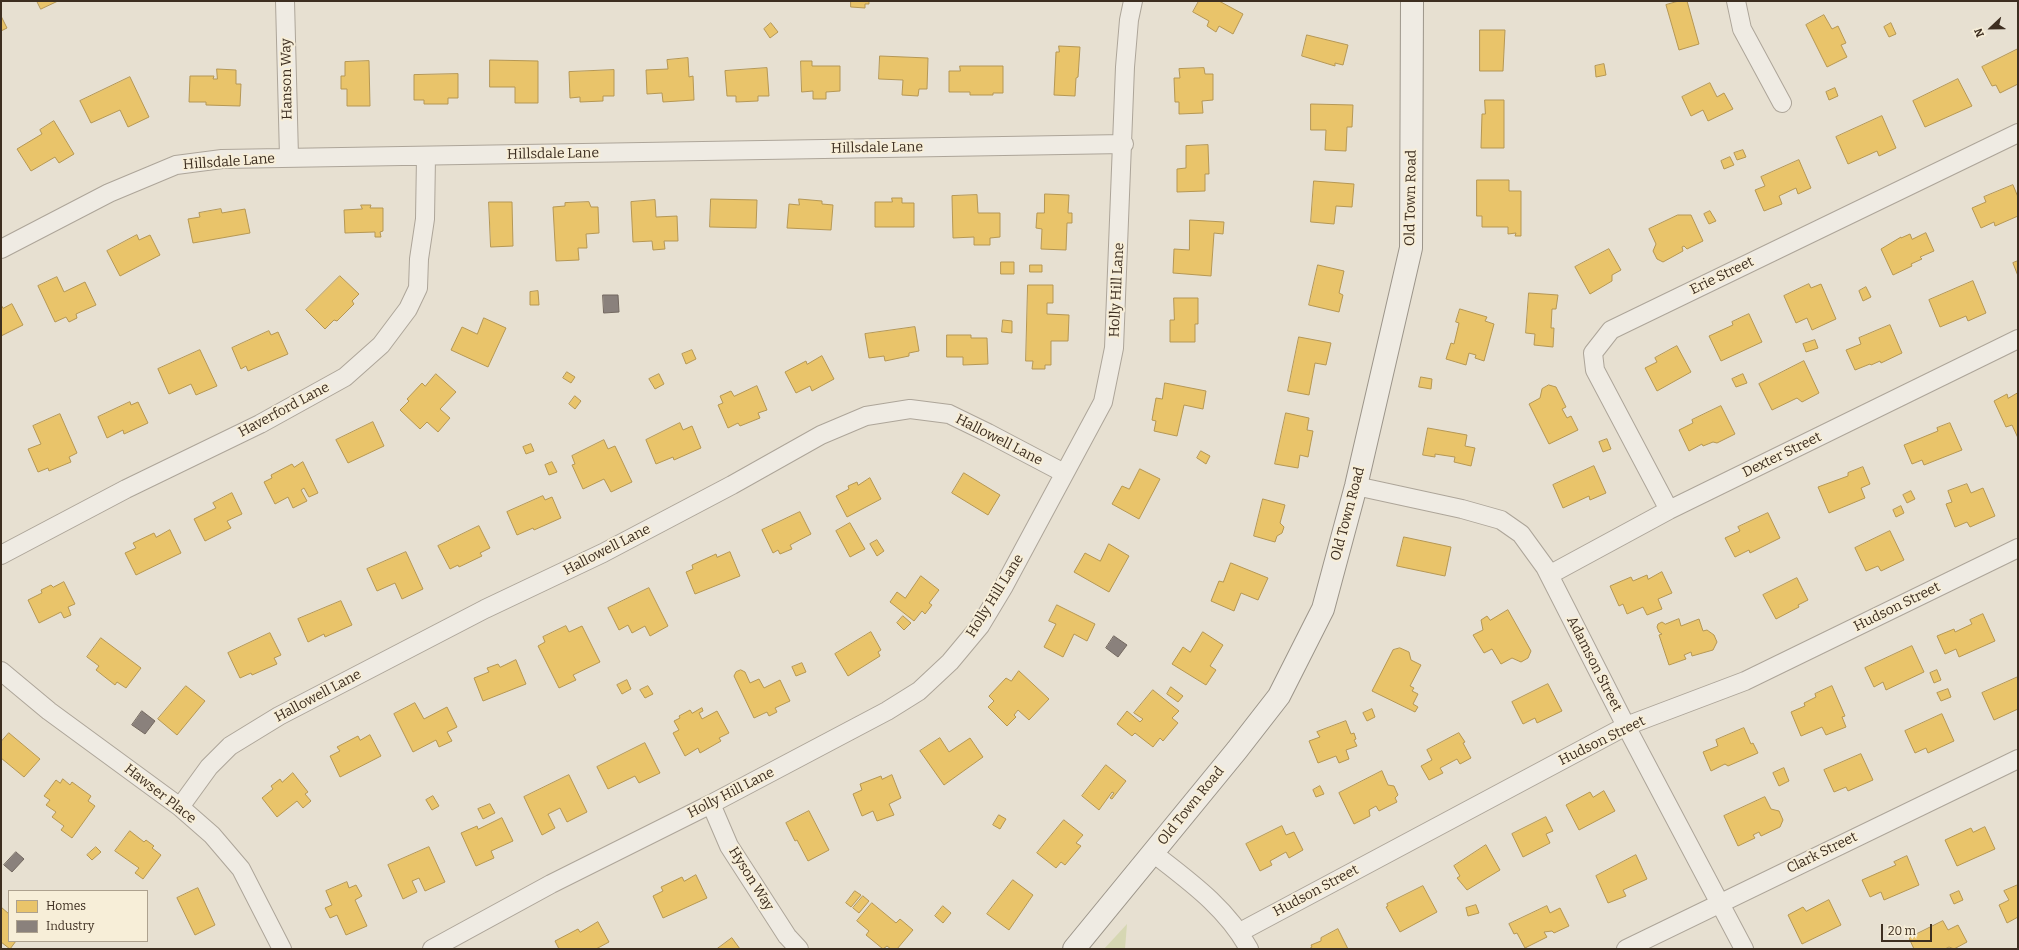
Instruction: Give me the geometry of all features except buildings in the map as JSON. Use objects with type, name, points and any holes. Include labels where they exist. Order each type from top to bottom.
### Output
[{"type":"main road","name":"Old Town Road","points":[[1074,949],[1279,696],[1323,609],[1356,486],[1411,248],[1412,1]]},
{"type":"street","name":"Hanson Way","points":[[285,1],[289,157]]},
{"type":"street","name":"Holly Hill Lane","points":[[432,949],[551,884],[711,804],[887,711],[919,691],[950,662],[980,626],[1004,586],[1103,402],[1114,348],[1124,144],[1125,67],[1133,1]]},
{"type":"street","points":[[1736,1],[1742,29],[1782,103]]},
{"type":"street","name":"Erie Street","points":[[1669,510],[1595,370],[1593,353],[1610,330],[2018,133]]},
{"type":"street","name":"Hillsdale Lane","points":[[1,248],[109,193],[176,166],[222,160],[289,157],[426,157],[1124,144]]},
{"type":"street","name":"Haverford Lane","points":[[1,555],[159,472],[260,424],[345,377],[381,345],[408,309],[418,288],[418,259],[425,219],[426,157]]},
{"type":"street","name":"Dexter Street","points":[[1549,575],[1669,510],[2018,340]]},
{"type":"street","name":"Hallowell Lane","points":[[180,807],[209,767],[230,746],[279,716],[485,609],[610,549],[732,485],[820,435],[866,416],[910,409],[949,414],[1064,473]]},
{"type":"street","name":"Adamson Street","points":[[1356,486],[1462,509],[1501,520],[1522,534],[1549,575],[1626,726],[1744,949]]},
{"type":"street","name":"Hudson Street","points":[[1240,932],[1626,726],[1745,681],[2018,548]]},
{"type":"street","name":"Hawser Place","points":[[1,671],[49,711],[180,807],[212,835],[240,869],[282,949]]},
{"type":"street","name":"Clark Street","points":[[1626,949],[1719,902],[2018,759]]},
{"type":"street","name":"Hyson Way","points":[[711,804],[729,846],[787,936],[800,949]]},
{"type":"street","points":[[1153,853],[1219,906],[1240,932],[1249,949]]},
{"type":"green space","points":[[1127,924],[1125,949],[1104,949]]}]
